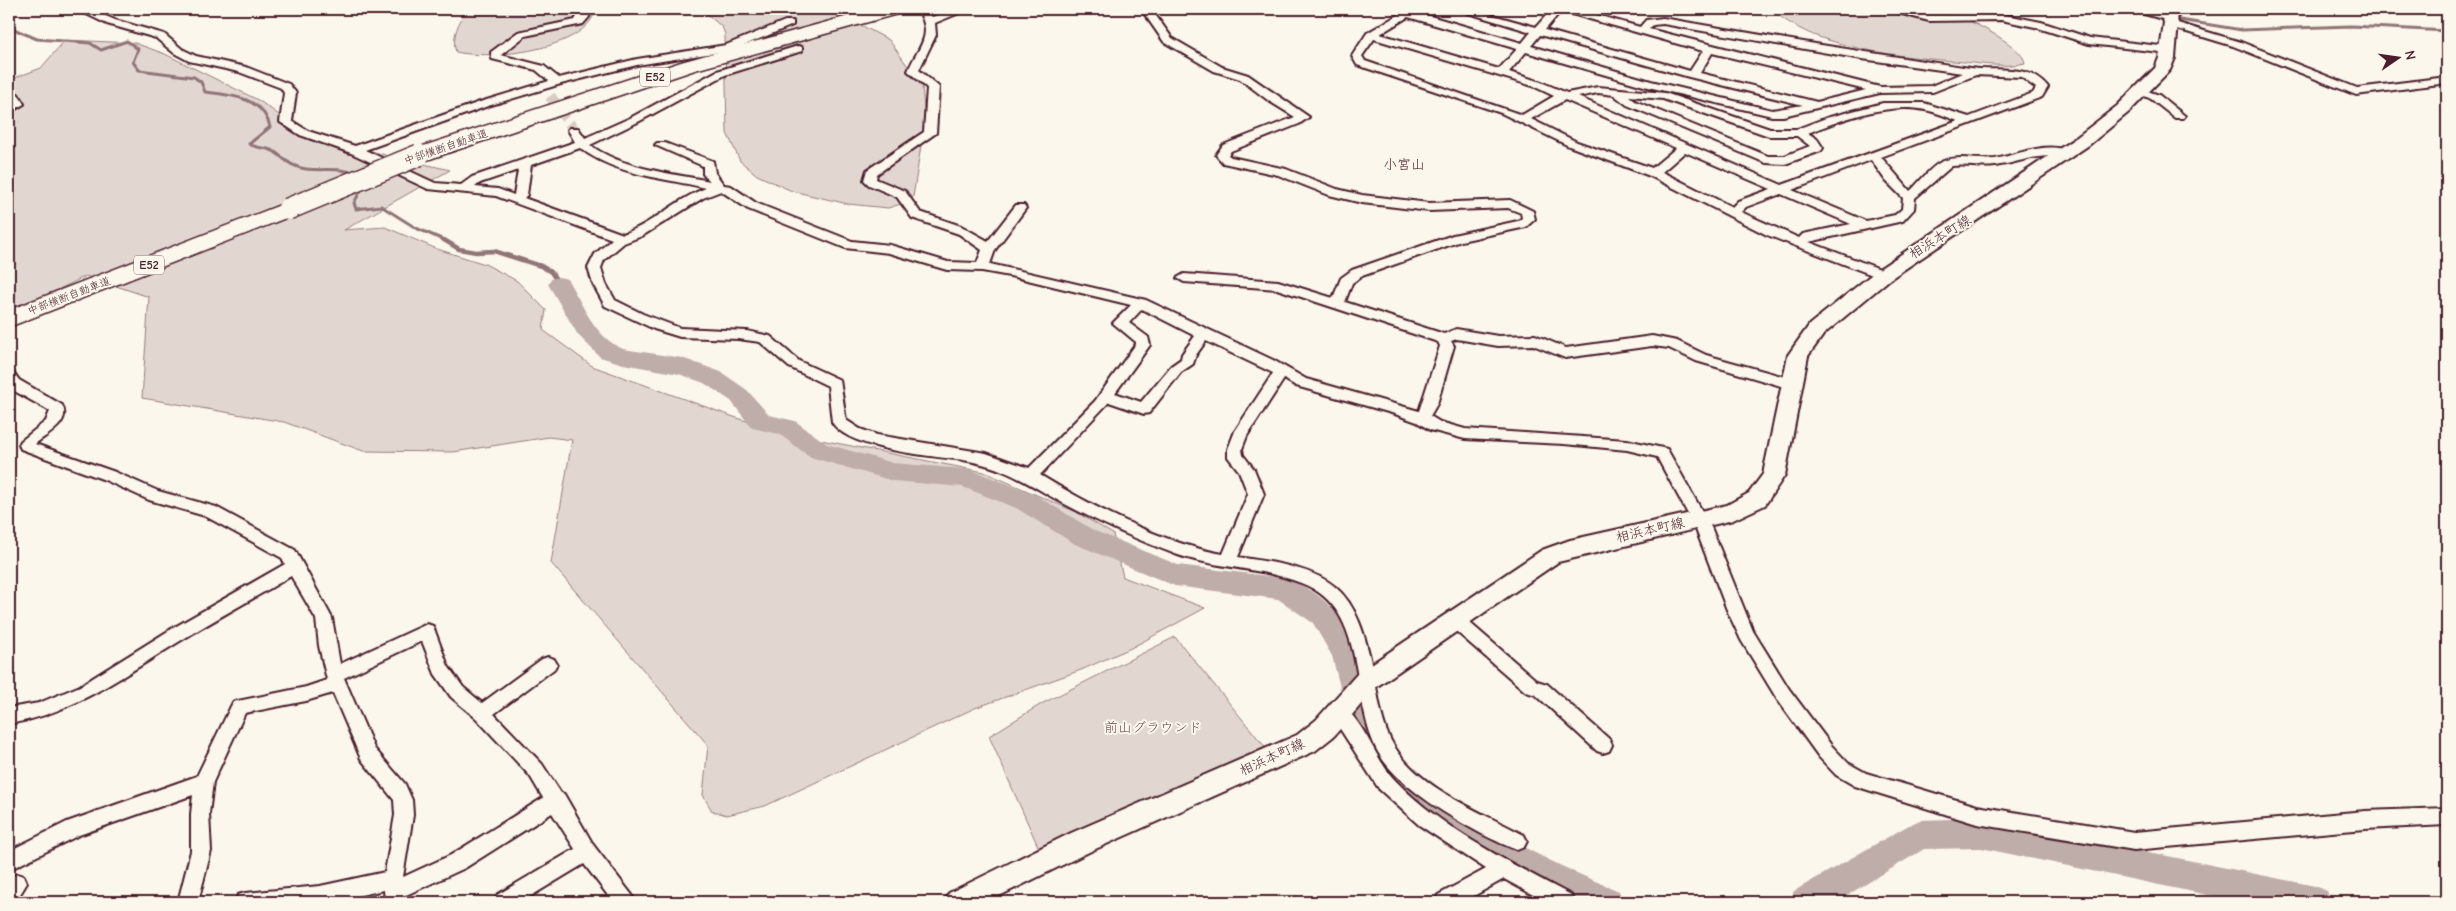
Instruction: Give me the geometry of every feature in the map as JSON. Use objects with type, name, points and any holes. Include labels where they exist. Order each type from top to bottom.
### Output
[{"type":"highway","name":"中部横断自動車道","points":[[9,319],[419,155],[688,66],[894,9]]},
{"type":"main road","name":"相浜本町線","points":[[958,902],[1081,842],[1306,743],[1325,728],[1354,694],[1456,621],[1558,552],[1743,508],[1765,490],[1777,463],[1798,355],[1817,329],[1883,275],[2101,128],[2158,76],[2168,58],[2173,17]]},
{"type":"street","points":[[81,9],[111,22],[160,36],[178,51],[193,59],[242,69],[281,83],[290,93],[286,122],[290,126],[355,150],[432,186],[498,193],[622,238]]},
{"type":"street","points":[[557,82],[540,68],[496,57],[496,52],[522,34],[579,22],[584,17],[586,9]]},
{"type":"street","points":[[964,9],[927,16],[932,34],[913,72],[933,87],[930,133],[923,140],[872,173],[870,180],[903,195],[909,210],[917,216],[936,221],[975,237],[989,249]]},
{"type":"street","points":[[1146,9],[1168,40],[1218,69],[1244,77],[1273,99],[1303,117],[1295,122],[1227,148],[1222,155],[1227,160],[1282,172],[1333,192],[1362,199],[1428,207],[1510,204],[1524,208],[1530,216],[1522,224],[1458,238],[1357,273],[1346,281],[1337,304]]},
{"type":"street","points":[[1460,9],[1693,75],[1815,104]]},
{"type":"street","points":[[1502,73],[1557,9]]},
{"type":"street","points":[[1564,9],[1709,49],[1880,90]]},
{"type":"street","points":[[1888,9],[1928,18],[2001,17],[2037,24],[2089,41],[2169,50]]},
{"type":"street","points":[[2132,9],[2173,17],[2356,92],[2447,80]]},
{"type":"street","points":[[1883,275],[1770,232],[1734,212],[1654,173],[1573,144],[1505,111],[1364,65],[1357,56],[1371,35],[1408,11],[1648,84],[1772,112],[1783,113],[1880,90],[1933,89],[1975,72]]},
{"type":"street","points":[[1642,30],[1650,22],[1663,21],[1792,42],[1862,56],[1975,72],[2022,74],[2038,82],[2042,92],[2038,95],[1742,204],[1734,212]]},
{"type":"street","points":[[355,150],[484,104],[547,91],[557,82],[637,62],[728,48],[790,23]]},
{"type":"street","points":[[1371,35],[1502,73],[1565,96],[1864,225]]},
{"type":"street","points":[[1783,67],[1792,42]]},
{"type":"street","points":[[464,189],[476,180],[582,144],[634,120],[721,73],[798,49]]},
{"type":"street","points":[[1693,75],[1709,49]]},
{"type":"street","points":[[1522,119],[1545,104],[1565,96],[1598,90],[1665,96],[1762,132],[1799,132],[1830,120],[1883,106],[1924,106],[1970,121]]},
{"type":"street","points":[[1616,91],[1631,103],[1766,159],[1785,160],[1817,148],[1813,141],[1799,132]]},
{"type":"street","points":[[2142,92],[2155,97],[2179,116]]},
{"type":"street","points":[[9,96],[14,96],[18,104],[9,110]]},
{"type":"street","points":[[574,130],[582,144],[598,156],[616,164],[727,189],[752,206],[850,245],[890,249],[947,266],[982,267],[1061,282],[1141,303],[1203,334],[1268,363],[1301,383],[1399,410],[1422,418],[1435,426],[1465,434],[1564,439],[1662,453],[1699,520],[1734,610],[1783,694],[1825,751],[1842,769],[1862,780],[1977,816],[2134,841],[2365,820],[2447,817]]},
{"type":"street","points":[[661,145],[709,164],[709,174],[718,183],[719,188]]},
{"type":"street","points":[[1654,173],[1684,147]]},
{"type":"street","points":[[1908,197],[1944,166],[1951,164],[2000,162],[2044,151],[2064,154]]},
{"type":"street","points":[[1800,244],[1807,237],[1906,215],[1910,207],[1908,197],[1890,178],[1874,156]]},
{"type":"street","points":[[516,198],[521,195],[525,164]]},
{"type":"street","points":[[719,188],[705,192],[637,233],[622,238],[596,262],[597,276],[610,303],[674,331],[687,334],[751,336],[765,340],[778,348],[794,364],[824,375],[835,384],[839,422],[854,433],[886,443],[1006,464],[1065,497],[1184,551],[1302,576],[1334,592],[1342,601],[1349,614],[1354,694],[1347,722],[1377,771],[1403,799],[1426,817],[1504,869],[1564,902]]},
{"type":"street","points":[[982,267],[989,249],[1020,208]]},
{"type":"street","points":[[1184,278],[1278,286],[1443,339],[1456,334],[1498,341],[1535,340],[1565,353],[1652,341],[1672,344],[1701,358],[1791,384]]},
{"type":"street","points":[[1030,476],[1102,403],[1143,345],[1143,340],[1120,323],[1141,303]]},
{"type":"street","points":[[1106,395],[1144,409],[1176,369],[1188,361],[1189,354],[1203,334]]},
{"type":"street","points":[[1422,418],[1430,404],[1447,346],[1443,339]]},
{"type":"street","points":[[1228,561],[1256,494],[1246,469],[1236,457],[1235,449],[1240,435],[1281,372]]},
{"type":"street","points":[[9,376],[14,384],[58,410],[59,413],[58,419],[29,440],[26,445],[110,476],[154,496],[210,511],[289,554],[294,567],[324,618],[327,646],[336,680],[368,753],[398,790],[403,800],[404,815],[394,890]]},
{"type":"street","points":[[9,716],[41,710],[86,691],[179,633],[294,567]]},
{"type":"street","points":[[1456,621],[1532,686],[1541,689],[1603,745]]},
{"type":"street","points":[[188,902],[201,851],[200,814],[204,782],[239,707],[306,694],[427,631],[441,669],[457,692],[482,713],[536,770],[557,800],[587,852],[625,902]]},
{"type":"street","points":[[482,713],[548,664]]},
{"type":"street","points":[[1354,694],[1379,732],[1388,751],[1404,770],[1431,793],[1517,841]]},
{"type":"street","points":[[9,861],[74,828],[169,796],[204,782]]},
{"type":"street","points":[[248,902],[394,890],[428,878],[448,868],[557,800]]},
{"type":"street","points":[[504,902],[587,852]]},
{"type":"street","points":[[1445,902],[1504,869]]},
{"type":"green space","points":[[467,9],[596,9],[589,23],[575,35],[535,49],[491,55],[456,52],[455,35]]},
{"type":"green space","points":[[701,9],[830,9],[889,40],[922,86],[925,120],[913,197],[904,203],[888,208],[848,204],[792,191],[757,175],[740,161],[727,133],[725,34],[722,27]]},
{"type":"green space","points":[[1771,9],[1941,9],[1961,17],[2002,39],[2022,55],[2025,63],[1987,65],[1861,49],[1812,35]]},
{"type":"green space","points":[[65,40],[135,43],[165,54],[258,100],[299,129],[385,155],[450,170],[344,230],[385,227],[437,249],[485,264],[517,281],[546,310],[543,330],[592,366],[780,432],[984,472],[1076,512],[1113,534],[1123,577],[1205,608],[1131,648],[1081,670],[975,708],[765,806],[727,815],[712,811],[703,795],[708,745],[551,563],[572,440],[549,437],[453,452],[363,451],[284,422],[142,398],[149,297],[86,276],[16,310],[9,307],[9,80],[41,68]]},
{"type":"green space","name":"前山グラウンド","points":[[1175,637],[1270,753],[1041,853],[989,736],[1043,703]]},
{"type":"waterway","points":[[2180,20],[2242,30],[2351,26],[2447,31]]},
{"type":"waterway","points":[[9,27],[37,39],[90,43],[101,50],[127,41],[138,49],[133,62],[139,70],[194,77],[201,82],[205,92],[245,99],[261,109],[270,127],[249,144],[272,150],[296,167],[357,174]]},
{"type":"waterway","points":[[363,186],[354,203],[356,209],[381,206],[416,228],[445,240]]},
{"type":"waterway","points":[[445,240],[459,249],[476,252],[494,251],[541,266],[551,272],[559,284]]},
{"type":"waterway","points":[[559,284],[586,329],[608,351],[623,356],[682,366],[698,371],[739,395],[761,422],[786,427],[819,451],[893,472],[965,478],[1025,501],[1084,537],[1175,575],[1284,589],[1323,615],[1346,654],[1364,722],[1378,759],[1420,799],[1501,851],[1589,897],[1607,902]]},
{"type":"waterway","points":[[1806,902],[1920,835],[1981,833],[2315,902]]},
{"type":"tunnel","points":[[550,96],[574,130]]},
{"type":"district","name":"小宮山","points":[[1404,164]]}]
